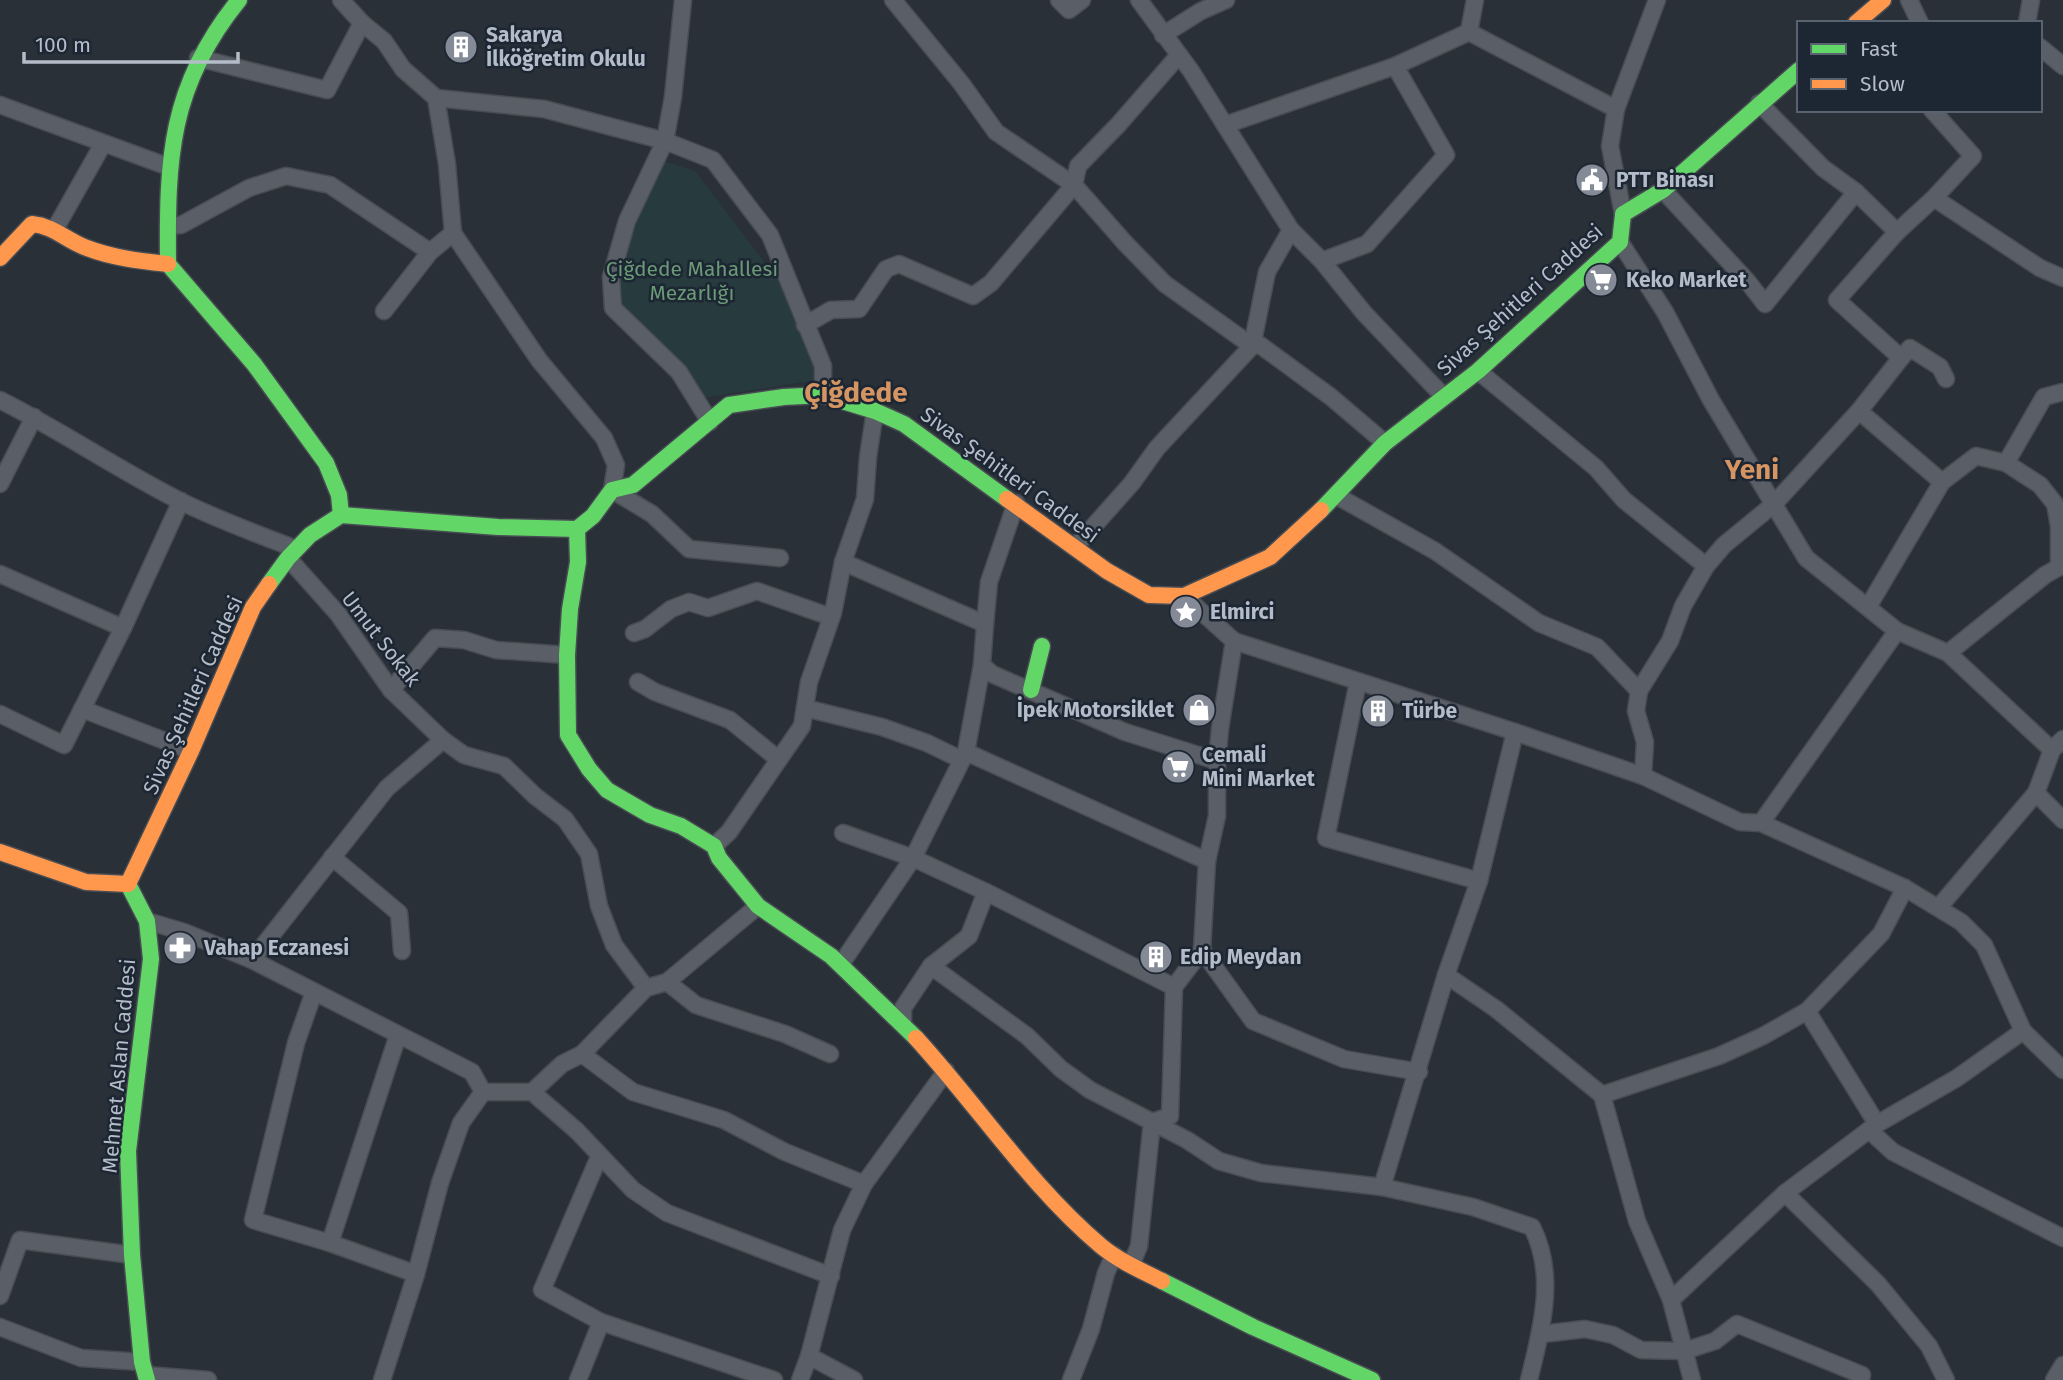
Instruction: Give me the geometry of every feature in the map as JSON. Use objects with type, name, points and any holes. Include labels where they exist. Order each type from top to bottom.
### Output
[{"type":"street","points":[[239,0],[220,21],[198,58],[180,114],[169,167],[167,264],[254,364],[326,463],[339,495],[341,515],[498,527],[577,529],[578,562],[570,609],[567,655],[568,735],[607,790],[650,815],[681,826],[714,846],[719,858],[758,906],[841,964],[903,1025],[946,1071],[1030,1177],[1103,1248],[1130,1265],[1253,1327],[1372,1380]]},
{"type":"street","points":[[341,0],[362,23],[384,41],[403,69],[436,98],[544,109],[665,141],[713,160],[770,235],[822,366],[823,395]]},
{"type":"street","points":[[683,0],[673,97],[665,141],[627,221],[611,276],[613,308],[679,372],[710,422]]},
{"type":"street","points":[[893,0],[961,83],[996,132],[1074,185],[1165,284],[1252,346],[1260,345],[1331,397],[1385,443]]},
{"type":"street","points":[[1059,0],[1069,10],[1082,0]]},
{"type":"street","points":[[1139,0],[1179,55],[1291,230],[1322,261],[1364,313],[1444,397]]},
{"type":"street","points":[[1163,35],[1201,11],[1226,0]]},
{"type":"street","points":[[1469,32],[1475,0]]},
{"type":"street","points":[[1623,214],[1610,146],[1616,110],[1657,0]]},
{"type":"street","points":[[1858,21],[1883,0]]},
{"type":"street","points":[[1909,0],[1919,21]]},
{"type":"street","points":[[2027,21],[2031,0]]},
{"type":"street","points":[[198,58],[327,90],[362,23]]},
{"type":"street","points":[[1225,125],[1395,66],[1469,32]]},
{"type":"street","points":[[1469,32],[1616,110]]},
{"type":"street","points":[[2042,49],[2063,66]]},
{"type":"street","points":[[805,325],[831,310],[859,309],[886,269],[899,264],[973,296],[991,282],[1074,185],[1079,166],[1179,55]]},
{"type":"street","points":[[1322,261],[1367,244],[1446,156],[1395,66]]},
{"type":"street","name":"Sivas Şehitleri Caddesi","points":[[577,529],[593,516],[612,490],[633,485],[729,405],[784,397],[823,395],[875,411],[904,424],[1107,571],[1149,595],[1184,596],[1270,557],[1337,496],[1385,443],[1478,371],[1620,242],[1623,214],[1663,190],[1797,72]]},
{"type":"street","points":[[436,98],[447,164],[453,233],[539,360],[604,438],[616,465],[612,490],[652,514],[689,550],[780,558]]},
{"type":"street","points":[[1759,103],[1823,168],[1856,192],[1897,232]]},
{"type":"street","points":[[0,105],[169,167]]},
{"type":"street","points":[[1901,358],[1838,300],[1897,232],[1934,198],[1973,156],[1933,112]]},
{"type":"street","points":[[55,229],[103,144]]},
{"type":"street","points":[[168,226],[181,225],[249,188],[286,176],[330,185],[430,252]]},
{"type":"street","points":[[1663,190],[1765,303],[1856,192]]},
{"type":"street","points":[[1934,198],[2040,268],[2063,278]]},
{"type":"street","points":[[0,258],[32,224],[45,224],[83,247],[128,260],[167,264]]},
{"type":"street","points":[[1076,546],[1132,483],[1157,448],[1252,346],[1267,272],[1291,230]]},
{"type":"street","points":[[384,311],[430,252],[453,233]]},
{"type":"street","points":[[1620,242],[1665,312],[1712,400],[1806,558],[1898,631],[1948,653],[2057,744],[2036,793],[1939,907]]},
{"type":"street","points":[[1643,776],[1645,742],[1636,711],[1639,691],[1653,673],[1670,642],[1683,606],[1706,566],[1724,545],[1774,504],[1859,411],[1910,348],[1940,368],[1946,379]]},
{"type":"street","points":[[1478,371],[1585,459],[1624,499],[1706,566]]},
{"type":"street","points":[[2006,463],[2044,397],[2063,392]]},
{"type":"street","name":"Umut Sokak","points":[[0,400],[181,501],[292,554],[391,690],[443,740],[464,755],[504,766],[535,796],[565,819],[589,855],[599,906],[614,945],[646,988]]},
{"type":"street","points":[[714,846],[729,832],[802,726],[809,682],[831,617],[843,562],[865,499],[867,457],[875,411]]},
{"type":"street","points":[[1859,411],[1942,482]]},
{"type":"street","points":[[0,484],[34,417]]},
{"type":"street","points":[[1868,607],[1942,482],[1976,456],[2006,463],[2040,485],[2055,504],[2060,514],[2061,566],[2045,575],[1948,653]]},
{"type":"street","points":[[1337,496],[1435,551],[1539,623],[1597,647],[1639,691]]},
{"type":"street","points":[[0,714],[64,745],[123,628],[181,501]]},
{"type":"street","points":[[841,964],[913,858],[964,756],[982,666],[989,582],[1016,503]]},
{"type":"street","name":"Sivas Şehitleri Caddesi","points":[[128,884],[191,751],[253,607],[292,554],[310,535],[341,515]]},
{"type":"street","points":[[843,562],[985,624]]},
{"type":"street","points":[[0,574],[123,628]]},
{"type":"street","points":[[634,633],[645,629],[671,609],[689,602],[708,608],[757,591],[831,617]]},
{"type":"street","points":[[1184,596],[1234,641],[1643,776],[1740,822],[1761,823],[1905,888],[1961,922],[1984,945],[2023,1031],[2063,1070]]},
{"type":"street","points":[[1761,823],[1898,631]]},
{"type":"street","points":[[391,690],[435,638],[464,640],[496,650],[567,655]]},
{"type":"street","points":[[1152,1122],[1170,1116],[1174,987],[1202,950],[1207,861],[1217,816],[1217,761],[1234,641]]},
{"type":"street","points":[[1031,690],[1042,646]]},
{"type":"street","points":[[982,666],[992,674],[1125,732],[1217,761]]},
{"type":"street","points":[[638,682],[655,692],[730,720],[778,759]]},
{"type":"street","points":[[1358,682],[1326,838],[1479,881]]},
{"type":"street","points":[[805,708],[882,727],[964,756],[1207,861]]},
{"type":"street","points":[[82,709],[191,751]]},
{"type":"street","points":[[1382,1186],[1479,881],[1515,732]]},
{"type":"street","points":[[252,960],[387,788],[443,740]]},
{"type":"street","points":[[2036,793],[2063,820]]},
{"type":"street","points":[[843,833],[876,844],[884,850],[913,858],[1174,987]]},
{"type":"street","points":[[0,852],[86,882],[128,884]]},
{"type":"street","points":[[331,857],[400,913],[402,951]]},
{"type":"street","name":"Mehmet Aslan Caddesi","points":[[128,884],[147,921],[151,959],[128,1151],[132,1255],[145,1372]]},
{"type":"street","points":[[1602,1095],[1719,1056],[1763,1036],[1807,1011],[1881,934],[1905,888]]},
{"type":"street","points":[[903,1025],[903,1008],[931,966],[969,936],[986,892]]},
{"type":"street","points":[[532,1092],[562,1064],[582,1054],[646,988],[667,982],[758,906]]},
{"type":"street","points":[[147,921],[184,932],[252,960],[472,1072],[483,1092]]},
{"type":"street","points":[[1202,950],[1252,1021],[1344,1059],[1419,1072]]},
{"type":"street","points":[[931,966],[1027,1036],[1061,1069],[1090,1090],[1187,1140],[1219,1161],[1261,1173],[1382,1186],[1473,1207],[1532,1227],[1538,1239],[1546,1288],[1542,1334],[1529,1380]]},
{"type":"street","points":[[1447,975],[1496,1009],[1602,1095],[1637,1221],[1671,1300],[1692,1380]]},
{"type":"street","points":[[667,982],[696,1005],[785,1034],[830,1054]]},
{"type":"street","points":[[314,992],[296,1043],[253,1220],[416,1274]]},
{"type":"street","points":[[1807,1011],[1873,1127],[1893,1152],[2063,1238]]},
{"type":"street","points":[[1671,1300],[1785,1193],[1873,1127],[1957,1078],[2023,1031]]},
{"type":"street","points":[[330,1244],[398,1035]]},
{"type":"street","points":[[582,1054],[633,1092],[724,1120],[785,1152],[864,1184]]},
{"type":"street","points":[[800,1380],[809,1356],[842,1230],[864,1184],[946,1071]]},
{"type":"street","points":[[483,1092],[532,1092],[577,1131],[633,1190],[667,1213],[831,1276]]},
{"type":"street","points":[[382,1380],[416,1274],[440,1183],[461,1123],[483,1092]]},
{"type":"street","points":[[1130,1265],[1139,1246],[1152,1122]]},
{"type":"street","points":[[599,1157],[542,1290],[601,1322],[774,1380]]},
{"type":"street","points":[[1785,1193],[1878,1284],[1929,1346],[1946,1380]]},
{"type":"street","points":[[0,1296],[20,1240],[132,1255]]},
{"type":"street","points":[[1071,1380],[1091,1329],[1106,1273],[1114,1255]]},
{"type":"street","points":[[578,1380],[601,1322]]},
{"type":"street","points":[[1542,1334],[1586,1329],[1613,1335],[1641,1350],[1684,1350],[1715,1341],[1737,1324],[1863,1375],[1861,1380]]},
{"type":"street","points":[[0,1327],[81,1357],[145,1372],[208,1380]]},
{"type":"street","points":[[809,1356],[854,1380]]},
{"type":"street","points":[[2054,1380],[2063,1365]]},
{"type":"green space","name":"Çiğdede Mahallesi Mezarlığı","points":[[660,160],[695,171],[775,276],[805,325],[823,379],[688,400],[675,370],[624,308],[620,295],[625,258]]},
{"type":"traffic: fast","points":[[239,0],[198,63],[177,125],[169,191],[168,264],[254,364],[326,463],[339,495],[341,515]]},
{"type":"traffic: fast","points":[[1321,510],[1385,443],[1478,371],[1620,242],[1623,214],[1663,190],[1797,72]]},
{"type":"traffic: fast","points":[[269,584],[288,558],[310,535],[341,515],[498,527],[577,529],[593,516],[612,490],[633,485],[729,405],[784,397],[823,395],[875,411],[904,424],[1007,499]]},
{"type":"traffic: fast","points":[[577,529],[578,562],[570,609],[567,655],[568,735],[589,769],[607,790],[650,815],[681,826],[714,846],[719,858],[758,906],[831,956],[916,1038]]},
{"type":"traffic: fast","points":[[1031,690],[1042,646]]},
{"type":"traffic: fast","points":[[128,884],[147,921],[151,959],[128,1151],[132,1255],[142,1362],[147,1380]]},
{"type":"traffic: fast","points":[[1162,1281],[1253,1327],[1372,1380]]},
{"type":"traffic: slow","points":[[1858,21],[1883,0]]},
{"type":"traffic: slow","points":[[0,258],[32,224],[40,225],[97,251],[127,259],[168,264]]},
{"type":"traffic: slow","points":[[1007,499],[1107,571],[1149,595],[1184,596],[1270,557],[1321,510]]},
{"type":"traffic: slow","points":[[128,884],[191,751],[253,607],[269,584]]},
{"type":"traffic: slow","points":[[0,852],[86,882],[128,884]]},
{"type":"traffic: slow","points":[[916,1038],[1028,1172],[1075,1223],[1115,1256],[1162,1281]]},
{"type":"place","name":"Sakarya İlköğretim Okulu","points":[[461,47]]},
{"type":"place","name":"PTT Binası","points":[[1592,180]]},
{"type":"place","name":"Keko Market","points":[[1601,280]]},
{"type":"place","name":"Elmirci","points":[[1186,612]]},
{"type":"place","name":"İpek Motorsiklet","points":[[1199,710]]},
{"type":"place","name":"Türbe","points":[[1378,711]]},
{"type":"place","name":"Cemali Mini Market","points":[[1178,767]]},
{"type":"place","name":"Vahap Eczanesi","points":[[180,948]]},
{"type":"place","name":"Edip Meydan","points":[[1156,957]]},
{"type":"district","name":"Çiğdede","points":[[856,392]]},
{"type":"district","name":"Yeni","points":[[1752,469]]}]
